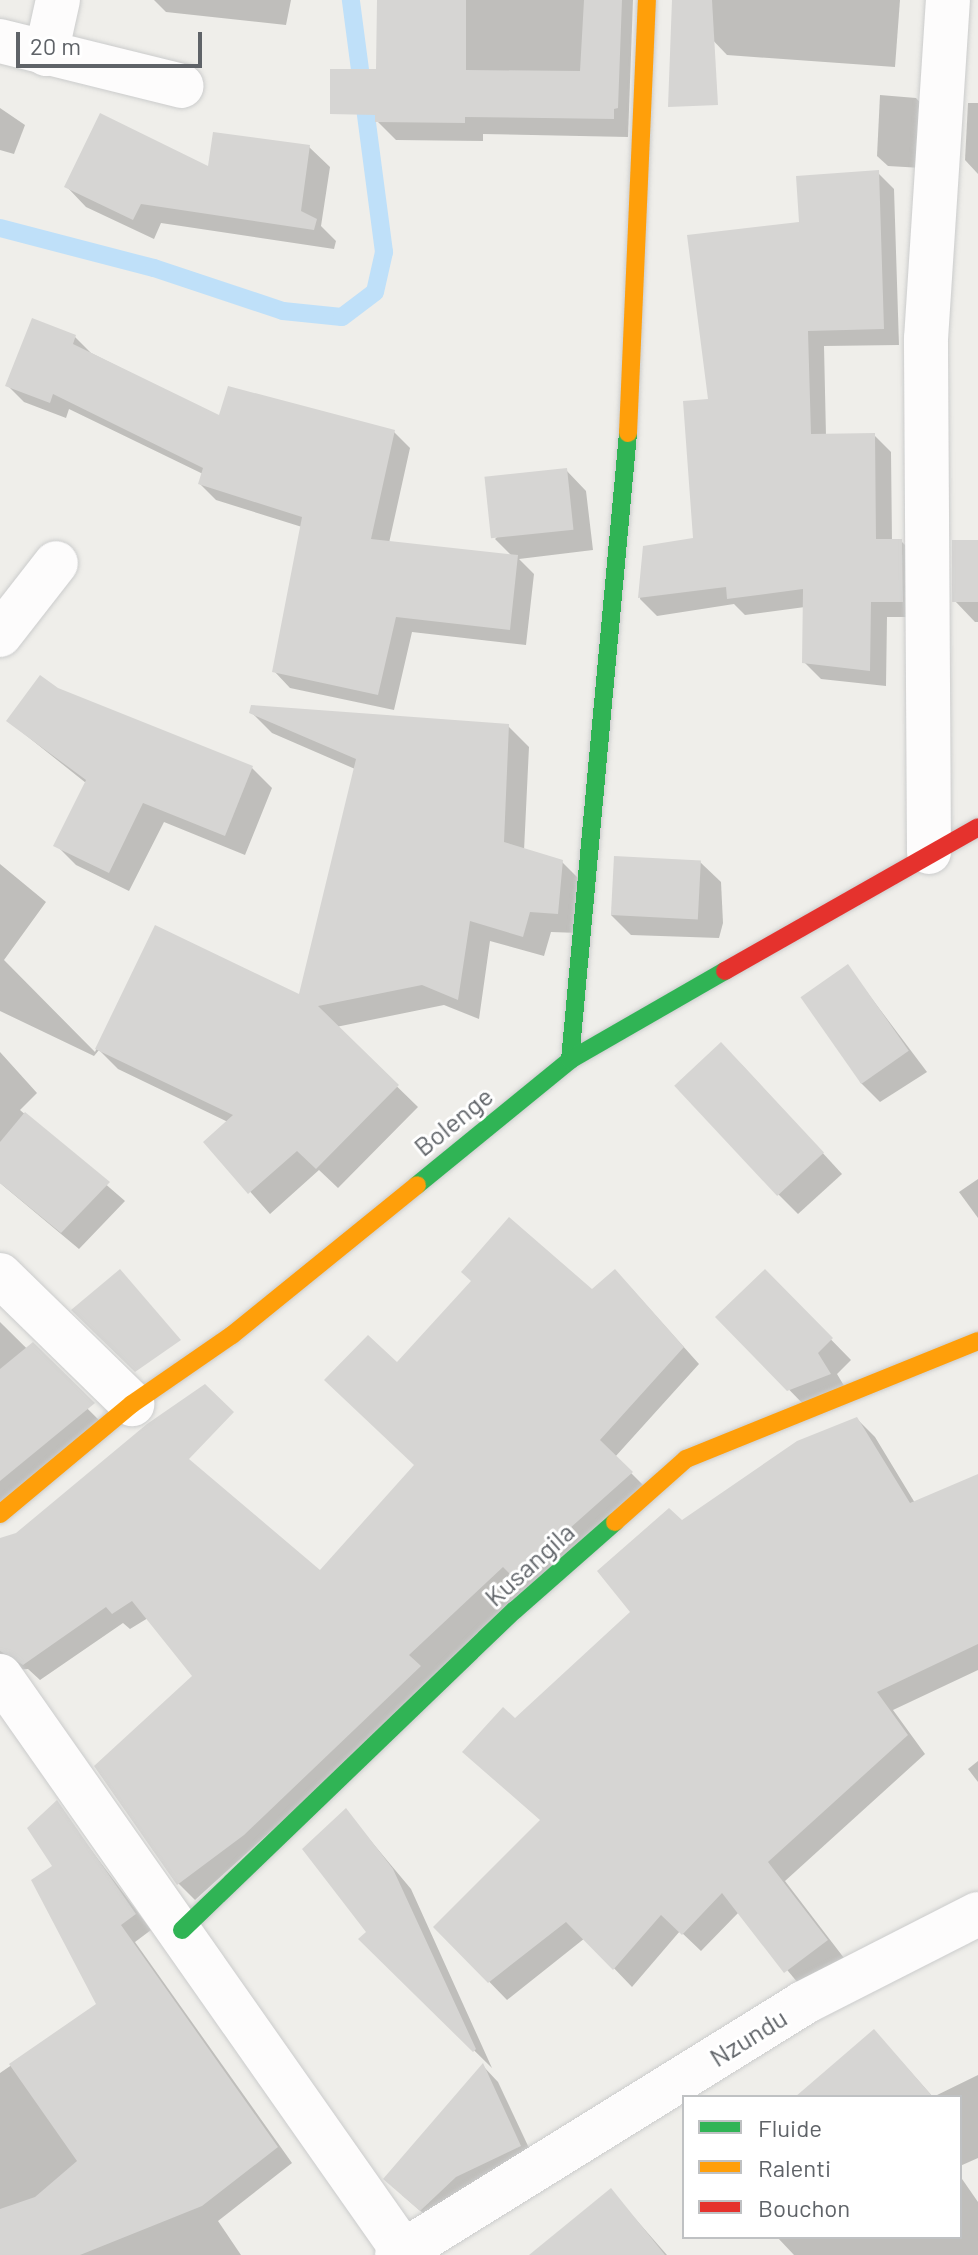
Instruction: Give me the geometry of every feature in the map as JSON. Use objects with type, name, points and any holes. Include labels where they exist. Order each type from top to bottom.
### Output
[{"type":"street","points":[[46,54],[58,0]]},
{"type":"street","points":[[570,1060],[635,358],[647,0]]},
{"type":"street","points":[[929,852],[926,339],[948,0]]},
{"type":"street","points":[[0,41],[182,86]]},
{"type":"street","points":[[0,635],[56,563]]},
{"type":"street","name":"Bolenge","points":[[0,1514],[132,1404],[232,1335],[570,1060],[929,852],[978,827]]},
{"type":"street","points":[[0,1275],[132,1404]]},
{"type":"street","name":"Kusangila","points":[[182,1930],[515,1610],[686,1459],[978,1341]]},
{"type":"street","points":[[0,1676],[182,1930],[403,2254]]},
{"type":"street","name":"Nzundu","points":[[403,2254],[803,2003],[978,1914]]},
{"type":"building","points":[[377,0],[466,0],[466,70],[580,71],[584,0],[622,0],[618,108],[614,109],[614,119],[465,117],[465,123],[375,122],[375,115],[330,114],[330,69],[376,69]]},
{"type":"building","points":[[672,0],[712,0],[718,105],[668,107]]},
{"type":"building","points":[[100,113],[208,166],[213,132],[310,145],[301,211],[317,219],[314,230],[141,204],[133,220],[64,187]]},
{"type":"building","points":[[879,170],[884,329],[808,331],[811,434],[875,433],[876,539],[902,539],[903,602],[871,602],[870,671],[802,663],[803,589],[727,599],[726,587],[638,598],[643,546],[693,538],[683,401],[708,399],[687,235],[799,222],[796,176]]},
{"type":"building","points":[[32,318],[76,335],[73,344],[219,415],[228,386],[395,430],[371,539],[518,555],[510,630],[396,617],[378,695],[272,672],[302,517],[198,484],[203,468],[53,394],[50,403],[5,386]]},
{"type":"building","points":[[567,468],[573,530],[491,538],[484,477]]},
{"type":"building","points":[[952,540],[978,540],[978,602],[952,602]]},
{"type":"building","points":[[40,675],[58,688],[253,766],[225,836],[143,803],[109,873],[53,846],[86,780],[6,721]]},
{"type":"building","points":[[251,705],[509,724],[504,842],[563,860],[558,914],[530,912],[523,937],[470,921],[458,1000],[422,985],[318,1006],[399,1085],[316,1169],[297,1151],[248,1194],[203,1142],[233,1115],[95,1049],[155,925],[299,994],[356,759],[249,713]]},
{"type":"building","points":[[614,856],[701,861],[698,919],[611,915]]},
{"type":"building","points":[[848,964],[909,1051],[861,1084],[800,997]]},
{"type":"building","points":[[721,1042],[824,1152],[777,1196],[674,1086]]},
{"type":"building","points":[[25,1112],[110,1182],[61,1233],[0,1183],[0,1142]]},
{"type":"building","points":[[509,1217],[592,1289],[615,1269],[684,1347],[600,1440],[633,1472],[514,1578],[503,1567],[409,1655],[421,1666],[244,1835],[177,1885],[94,1766],[192,1676],[132,1601],[112,1614],[106,1607],[23,1665],[0,1651],[0,1538],[16,1533],[147,1424],[205,1384],[234,1412],[189,1459],[320,1570],[414,1465],[324,1380],[368,1335],[397,1362],[471,1281],[461,1272]]},
{"type":"building","points":[[120,1269],[181,1340],[135,1372],[71,1310]]},
{"type":"building","points":[[765,1269],[833,1338],[818,1353],[831,1374],[787,1391],[715,1317]]},
{"type":"building","points":[[33,1342],[95,1403],[0,1481],[0,1369]]},
{"type":"building","points":[[857,1417],[910,1503],[978,1474],[978,1644],[877,1692],[908,1735],[768,1862],[828,1940],[784,1973],[722,1893],[682,1935],[661,1915],[613,1970],[566,1922],[488,1983],[433,1927],[540,1820],[462,1752],[503,1707],[515,1718],[630,1612],[597,1571],[669,1508],[682,1520],[797,1441]]},
{"type":"building","points":[[57,1800],[136,1914],[121,1925],[278,2147],[202,2206],[80,2255],[0,2255],[0,2209],[35,2197],[77,2161],[9,2064],[96,2004],[31,1880],[52,1866],[27,1828]]},
{"type":"building","points":[[346,1808],[393,1869],[476,2049],[473,2052],[358,1939],[366,1932],[302,1849]]},
{"type":"building","points":[[874,2029],[931,2095],[797,2095]]},
{"type":"building","points":[[483,2063],[521,2146],[456,2177],[420,2211],[383,2179]]},
{"type":"building","points":[[611,2188],[665,2255],[529,2255]]},
{"type":"waterway","points":[[0,228],[154,268],[283,311],[342,317],[375,292],[384,252],[351,0]]},
{"type":"traffic: fast","points":[[570,1060],[628,433]]},
{"type":"traffic: fast","points":[[417,1185],[570,1060],[725,971]]},
{"type":"traffic: fast","points":[[182,1930],[515,1610],[615,1522]]},
{"type":"traffic: slow","points":[[628,433],[647,0]]},
{"type":"traffic: slow","points":[[0,1514],[132,1404],[232,1335],[417,1185]]},
{"type":"traffic: slow","points":[[615,1522],[686,1459],[978,1341]]},
{"type":"traffic: jam","points":[[725,971],[978,827]]}]
